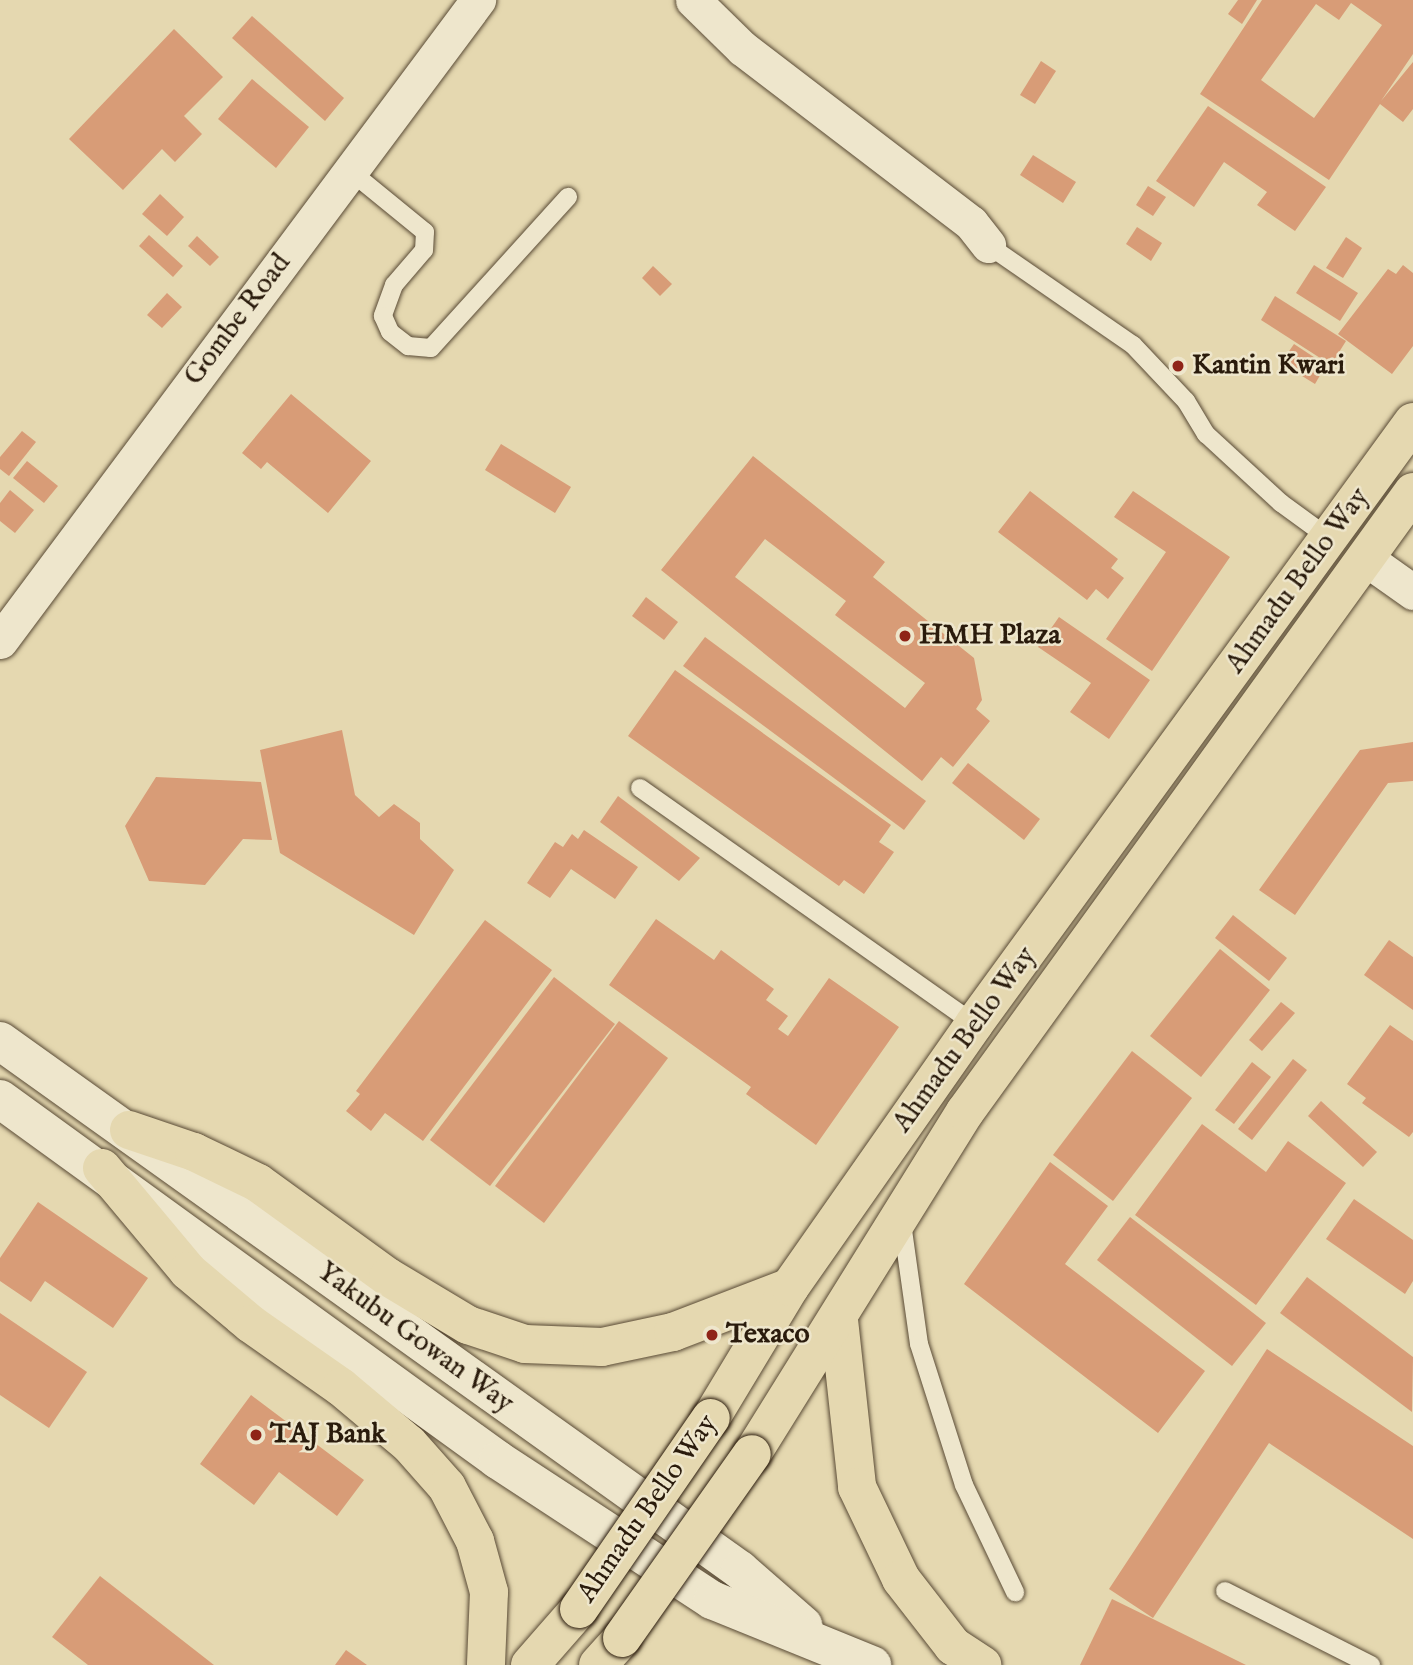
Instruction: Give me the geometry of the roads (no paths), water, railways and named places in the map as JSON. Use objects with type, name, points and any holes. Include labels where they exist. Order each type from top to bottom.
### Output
[{"type":"main road","name":"Ahmadu Bello Way","points":[[530,1665],[579,1609],[712,1418],[790,1287],[975,1024],[1413,422]]},
{"type":"main road","name":"Ahmadu Bello Way","points":[[610,1651],[752,1454],[839,1320],[965,1112],[1413,492]]},
{"type":"main road","points":[[129,1130],[194,1153],[258,1183],[388,1277],[456,1319],[524,1344],[602,1347],[673,1332],[790,1287]]},
{"type":"main road","points":[[102,1168],[188,1272],[251,1324],[341,1387],[409,1444],[447,1487],[475,1541],[489,1592],[486,1665]]},
{"type":"main road","points":[[839,1320],[858,1487],[901,1578],[953,1646],[982,1665]]},
{"type":"street","name":"Gombe Road","points":[[0,641],[478,0]]},
{"type":"street","points":[[693,0],[741,48],[971,223],[988,245]]},
{"type":"street","points":[[1365,558],[1413,593]]},
{"type":"street","name":"Yakubu Gowan Way","points":[[0,1041],[129,1130],[740,1570],[823,1642]]},
{"type":"street","name":"Yakubu Gowan Way","points":[[0,1099],[102,1168],[498,1460],[644,1556],[712,1600],[823,1642],[872,1665]]},
{"type":"lane","points":[[349,170],[425,232],[424,250],[394,285],[383,316],[390,332],[408,346],[431,348],[568,197]]},
{"type":"lane","points":[[988,245],[1133,345],[1186,401],[1206,434],[1281,503],[1329,538]]},
{"type":"lane","points":[[640,788],[975,1024]]},
{"type":"lane","points":[[901,1219],[919,1344],[964,1485],[1015,1592]]},
{"type":"lane","points":[[1225,1591],[1371,1665]]},
{"type":"place","name":"Kantin Kwari","points":[[1178,366]]},
{"type":"place","name":"HMH Plaza","points":[[905,636]]},
{"type":"place","name":"Texaco","points":[[712,1335]]},
{"type":"place","name":"TAJ Bank","points":[[256,1435]]}]
